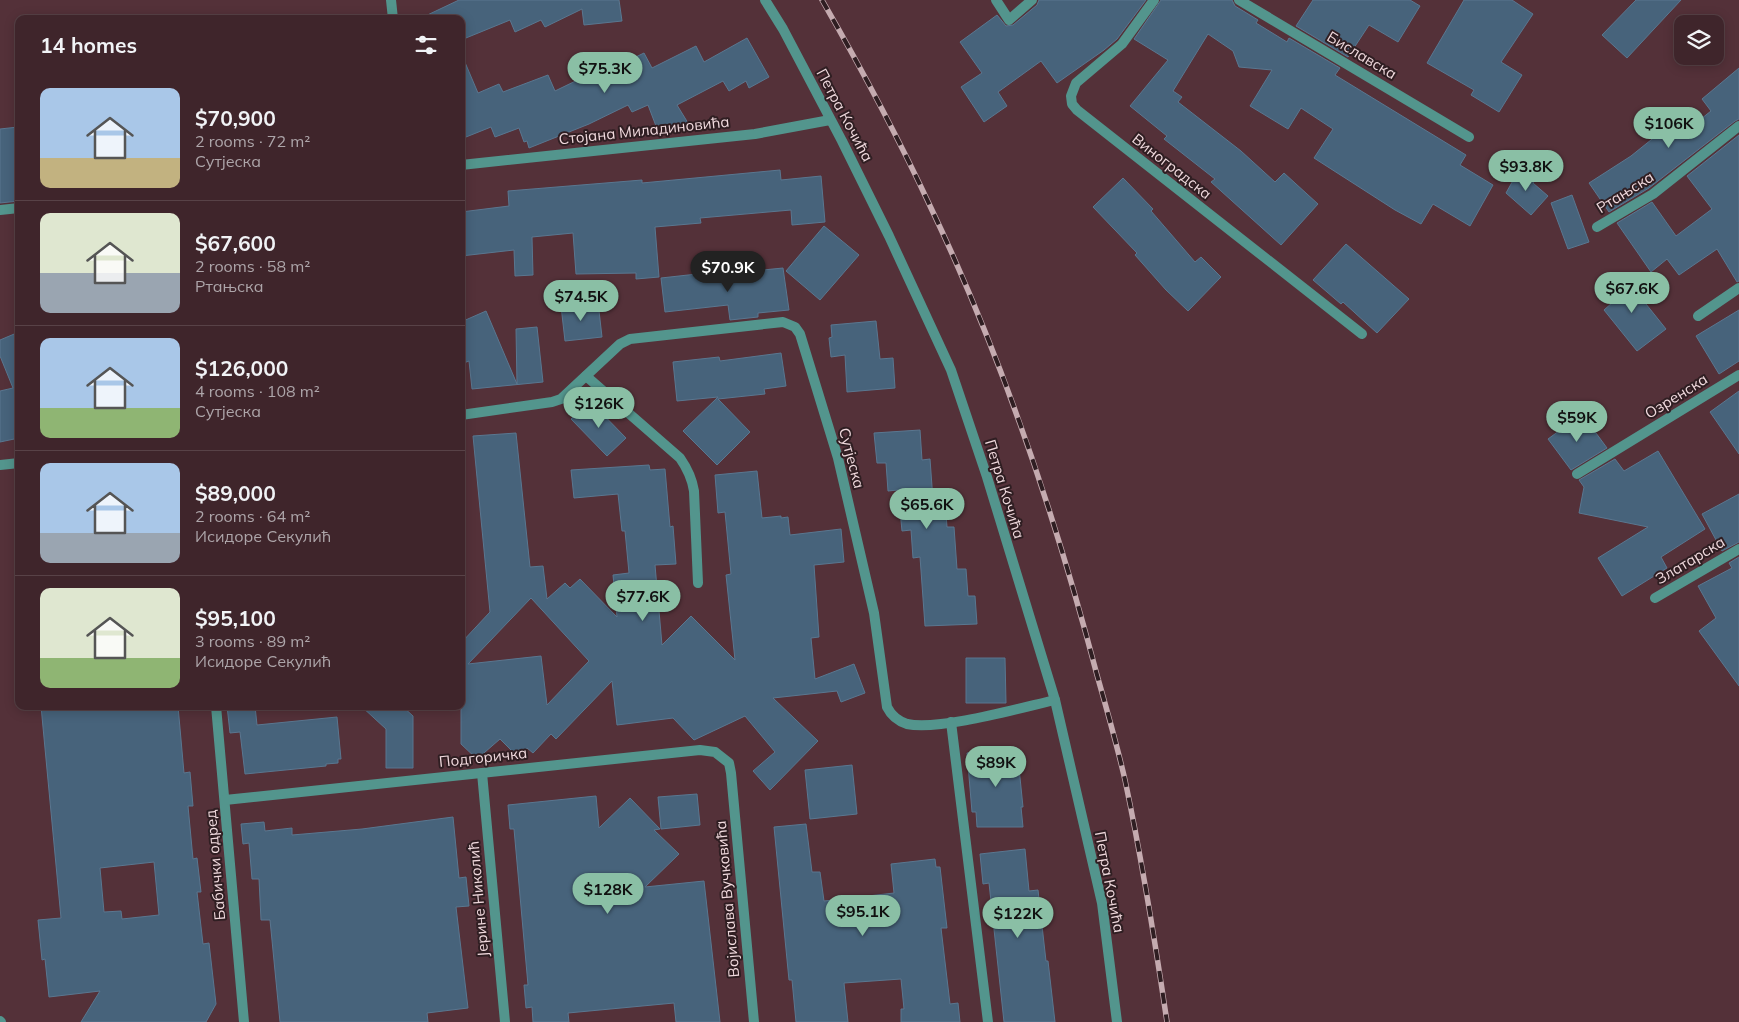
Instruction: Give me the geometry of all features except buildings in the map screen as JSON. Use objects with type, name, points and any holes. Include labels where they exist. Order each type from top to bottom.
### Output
[{"type":"street","points":[[391,0],[393,15]]},
{"type":"street","name":"Петра Кочића","points":[[765,0],[782,28],[889,236],[951,370],[1055,700],[1102,903],[1117,1022]]},
{"type":"street","points":[[996,0],[1009,20],[1032,0]]},
{"type":"street","name":"Виноградска","points":[[1154,0],[1122,44],[1076,83],[1071,96],[1072,104],[1077,110],[1362,334]]},
{"type":"street","name":"Биславска","points":[[1239,0],[1469,137]]},
{"type":"street","name":"Стојана Миладиновића","points":[[465,165],[755,134],[830,120]]},
{"type":"street","name":"Ртањска","points":[[1597,227],[1653,194],[1739,126]]},
{"type":"street","points":[[0,210],[15,208]]},
{"type":"street","points":[[1698,316],[1739,288]]},
{"type":"street","name":"Сутјеска","points":[[465,414],[552,402],[569,393],[616,347],[630,339],[782,322],[795,327],[800,334],[838,458],[874,613],[887,707],[890,713],[906,723],[920,725],[951,722],[1055,700]]},
{"type":"street","name":"Озренска","points":[[1577,474],[1739,375]]},
{"type":"street","points":[[586,376],[680,458],[686,466],[694,491],[698,583]]},
{"type":"street","points":[[0,465],[15,463]]},
{"type":"street","name":"Златарска","points":[[1655,598],[1739,549]]},
{"type":"street","name":"Бабички одред","points":[[216,710],[244,1022]]},
{"type":"street","points":[[951,722],[988,1022]]},
{"type":"street","name":"Подгоричка","points":[[225,800],[700,750],[709,750],[722,756],[729,763],[731,773]]},
{"type":"street","name":"Јерине Николић","points":[[482,772],[505,1022]]},
{"type":"street","name":"Војислава Вучковића","points":[[731,773],[754,1022]]},
{"type":"railway","points":[[822,0],[892,129],[957,264],[1004,379],[1045,496],[1081,615],[1125,780],[1148,901],[1167,1022]]}]
